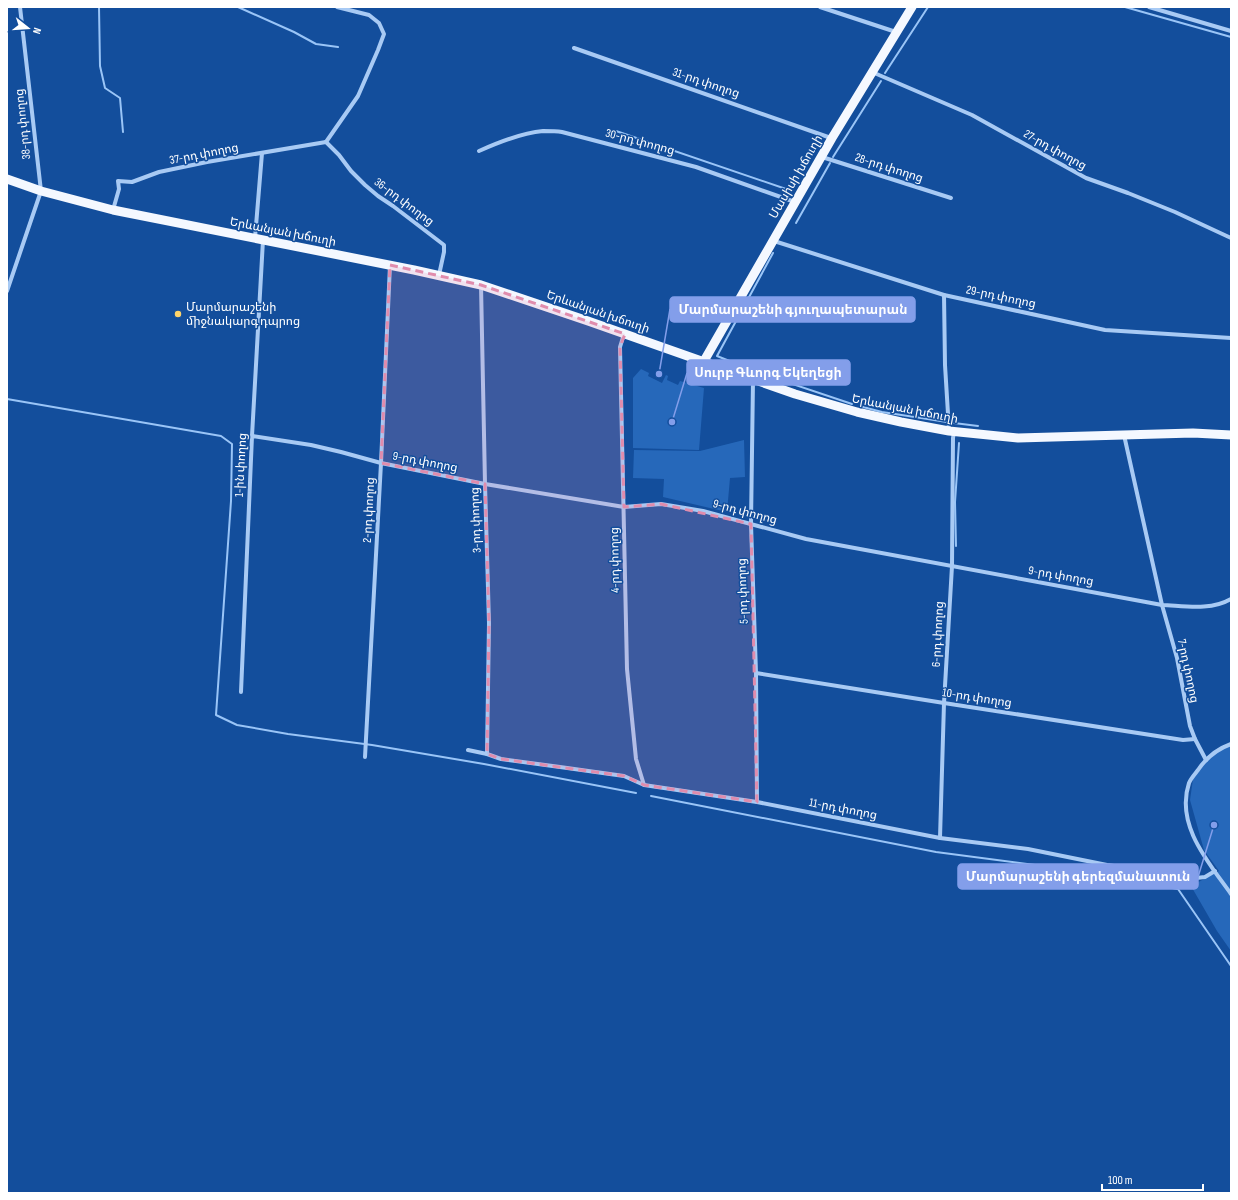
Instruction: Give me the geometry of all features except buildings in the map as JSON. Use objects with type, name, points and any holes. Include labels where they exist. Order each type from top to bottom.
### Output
[{"type":"main road","name":"Մասիսի խճուղի","points":[[704,361],[774,240],[794,202],[912,7]]},
{"type":"main road","name":"Երևանյան խճուղի","points":[[7,179],[41,191],[113,210],[390,265],[481,285],[704,361],[795,394],[857,412],[901,422],[952,431],[1018,438],[1193,433],[1231,435]]},
{"type":"street","name":"38-րդ փողոց","points":[[20,7],[41,191]]},
{"type":"street","points":[[326,142],[358,96],[384,34],[379,23],[369,15],[338,7]]},
{"type":"street","points":[[820,7],[896,32]]},
{"type":"street","points":[[1149,7],[1231,31]]},
{"type":"street","name":"31-րդ փողոց","points":[[574,48],[832,138]]},
{"type":"street","name":"27-րդ փողոց","points":[[872,71],[972,115],[1086,178],[1135,195],[1231,238]]},
{"type":"street","name":"30-րդ փողոց","points":[[479,151],[520,136],[543,131],[562,132],[696,167],[794,202]]},
{"type":"street","name":"37-րդ փողոց","points":[[113,210],[119,190],[118,181],[132,182],[159,172],[207,162],[326,142]]},
{"type":"street","name":"36-րդ փողոց","points":[[326,142],[369,189],[400,210],[444,245],[439,275]]},
{"type":"street","name":"1-ին փողոց","points":[[241,692],[262,153]]},
{"type":"street","name":"28-րդ փողոց","points":[[821,157],[951,198]]},
{"type":"street","points":[[7,291],[41,191]]},
{"type":"street","name":"29-րդ փողոց","points":[[774,240],[944,295],[1105,330],[1231,338]]},
{"type":"street","name":"2-րդ փողոց","points":[[365,757],[382,463],[390,265]]},
{"type":"street","name":"3-րդ փողոց","points":[[481,285],[489,623],[488,754]]},
{"type":"street","name":"6-րդ փողոց","points":[[940,838],[944,703],[952,566],[953,438],[945,365],[944,295]]},
{"type":"street","name":"4-րդ փողոց","points":[[625,334],[620,347],[627,669],[636,759],[644,785]]},
{"type":"street","name":"5-րդ փողոց","points":[[753,379],[751,524],[756,673],[757,802]]},
{"type":"street","name":"7-րդ փողոց","points":[[1124,435],[1162,605],[1177,658],[1190,726],[1195,740],[1206,760]]},
{"type":"street","name":"9-րդ փողոց","points":[[252,436],[311,445],[382,463],[485,484],[624,506],[661,504],[703,511],[806,539],[1162,605],[1202,607],[1223,603],[1231,599]]},
{"type":"street","name":"10-րդ փողոց","points":[[756,673],[1183,740],[1195,740]]},
{"type":"street","points":[[1231,744],[1220,749],[1206,760],[1190,782],[1186,797],[1187,815],[1191,831],[1200,850],[1231,894]]},
{"type":"street","name":"11-րդ փողոց","points":[[468,750],[488,754],[501,759],[624,776],[644,785],[757,802],[940,838],[1028,849],[1107,866],[1196,878],[1205,877],[1215,871]]},
{"type":"highlighted area","points":[[390,265],[481,285],[625,334],[620,347],[624,507],[661,504],[751,524],[757,802],[644,785],[624,776],[501,759],[487,754],[489,623],[485,484],[381,463]]},
{"type":"shaded area","points":[[641,369],[649,373],[648,376],[662,383],[666,375],[668,376],[667,380],[678,385],[680,381],[704,388],[699,450],[633,448],[633,378]]},
{"type":"shaded area","points":[[744,440],[745,477],[730,478],[727,512],[663,497],[664,479],[633,478],[634,450],[700,451]]},
{"type":"shaded area","points":[[1231,745],[1231,951],[1217,931],[1191,886],[1219,871],[1204,850],[1190,800],[1193,779],[1207,760],[1221,749]]},
{"type":"waterway","points":[[99,7],[100,66],[105,88],[120,98],[123,132]]},
{"type":"waterway","points":[[238,7],[294,32],[316,44],[338,47]]},
{"type":"waterway","points":[[885,73],[928,7]]},
{"type":"waterway","points":[[1125,7],[1231,37]]},
{"type":"waterway","points":[[833,157],[881,81]]},
{"type":"waterway","points":[[616,131],[789,190]]},
{"type":"waterway","points":[[796,223],[830,163]]},
{"type":"waterway","points":[[773,253],[717,356],[757,372],[852,404]]},
{"type":"waterway","points":[[7,399],[221,436],[232,444],[231,501],[216,715],[237,725],[288,734],[372,745],[484,764],[636,793]]},
{"type":"waterway","points":[[863,407],[882,412],[947,422]]},
{"type":"waterway","points":[[954,423],[978,426]]},
{"type":"waterway","points":[[956,546],[955,502],[959,443]]},
{"type":"waterway","points":[[651,796],[936,852],[1065,869],[1178,889],[1231,966]]},
{"type":"place","name":"Մարմարաշենի միջնակարգ դպրոց","points":[[178,314]]},
{"type":"place","name":"Մարմարաշենի գյուղապետարան","points":[[659,374]]},
{"type":"place","name":"Սուրբ Գևորգ Եկեղեցի","points":[[672,422]]},
{"type":"place","name":"Մարմարաշենի գերեզմանատուն","points":[[1214,825]]}]
